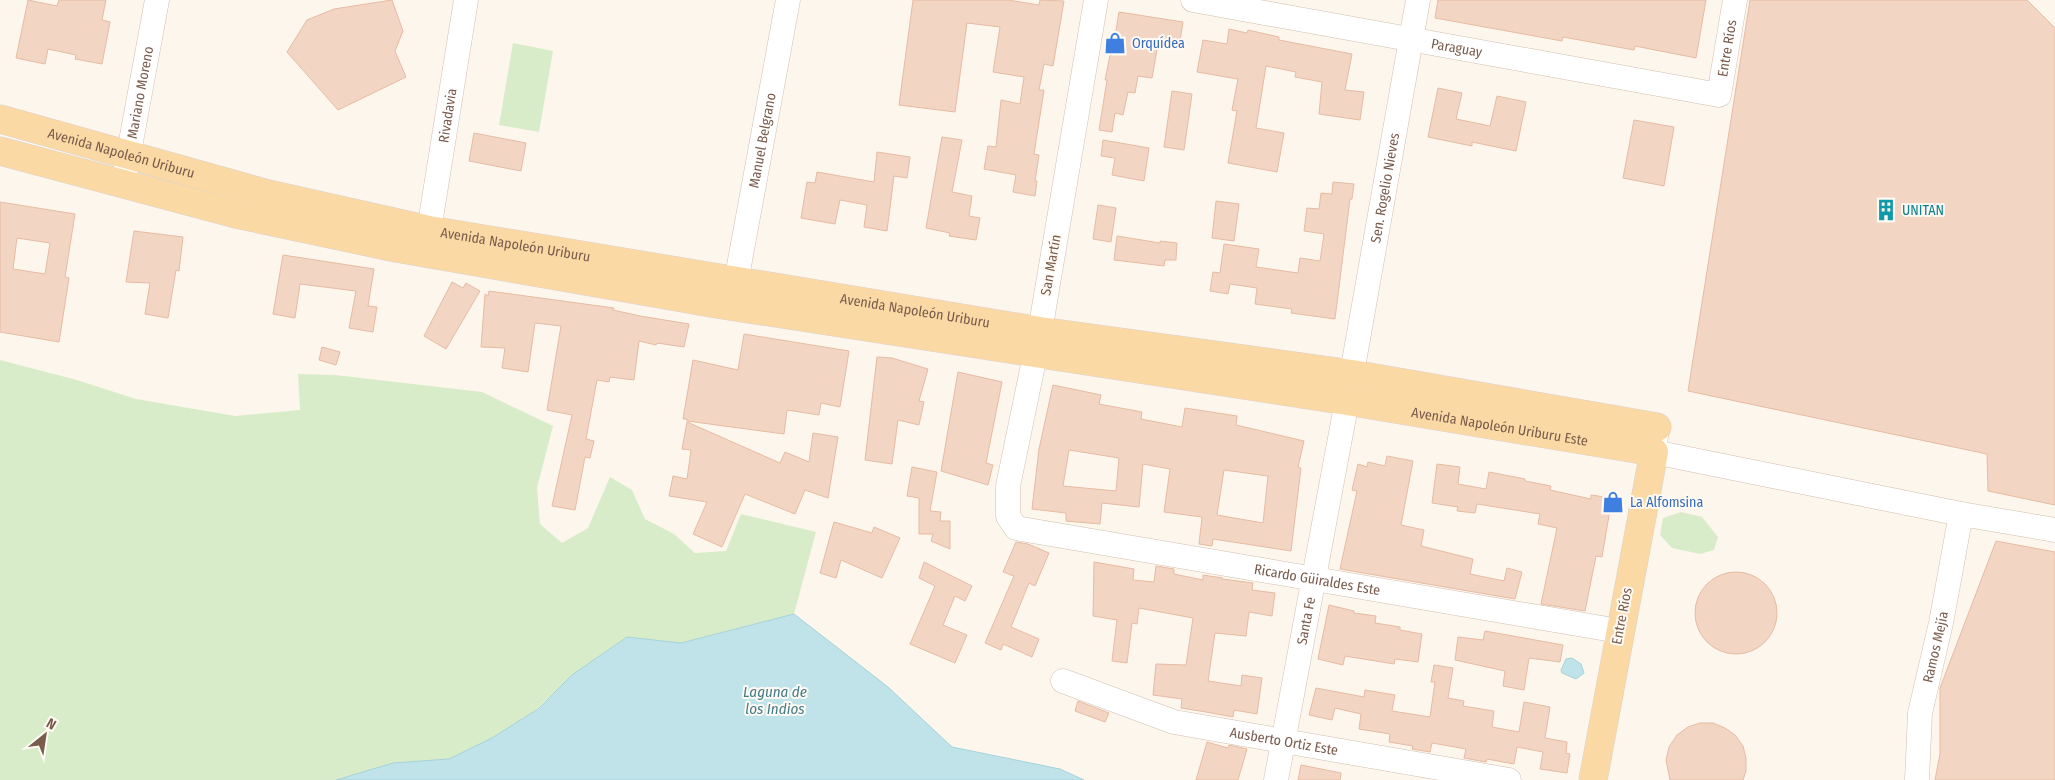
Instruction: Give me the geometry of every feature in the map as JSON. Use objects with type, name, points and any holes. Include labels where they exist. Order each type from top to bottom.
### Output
[{"type":"main road","name":"Avenida Napoleón Uriburu","points":[[0,119],[268,194],[429,230],[736,282],[1038,342]]},
{"type":"main road","name":"Avenida Napoleón Uriburu","points":[[0,151],[236,214],[396,248],[717,304],[1038,342]]},
{"type":"main road","name":"Avenida Napoleón Uriburu Este","points":[[1038,342],[1352,374],[1656,439]]},
{"type":"main road","name":"Avenida Napoleón Uriburu Este","points":[[1038,342],[1347,401],[1656,439]]},
{"type":"main road","name":"Entre Ríos","points":[[1593,780],[1619,631],[1656,439]]},
{"type":"street","name":"Mariano Moreno","points":[[123,185],[157,0]]},
{"type":"street","name":"Rivadavia","points":[[429,230],[466,0]]},
{"type":"street","name":"Manuel Belgrano","points":[[736,282],[788,0]]},
{"type":"street","name":"San Martín","points":[[1016,528],[1008,516],[1008,486],[1038,342],[1096,0]]},
{"type":"street","name":"Paraguay","points":[[1193,0],[1720,95]]},
{"type":"street","name":"Sen. Rogelio Nieves","points":[[1347,401],[1418,0]]},
{"type":"street","name":"Entre Ríos","points":[[1720,95],[1735,0]]},
{"type":"street","name":"Santa Fe","points":[[1276,780],[1347,401]]},
{"type":"street","name":"Avenida Napoleón Uriburu Este","points":[[1656,439],[1962,514],[2055,530]]},
{"type":"street","name":"Ramos Mejía","points":[[1917,780],[1920,714],[1941,623],[1962,514]]},
{"type":"street","name":"Ricardo Güiraldes Este","points":[[1016,528],[1619,631]]},
{"type":"street","name":"Ausberto Ortiz Este","points":[[1063,681],[1174,722],[1510,780]]},
{"type":"green space","points":[[513,43],[553,51],[539,132],[499,125]]},
{"type":"green space","points":[[0,360],[77,380],[136,399],[235,416],[300,410],[298,374],[335,375],[482,392],[553,426],[537,488],[540,524],[562,543],[588,528],[610,477],[632,490],[645,519],[674,534],[695,553],[726,551],[741,514],[816,532],[794,614],[681,643],[627,637],[572,675],[496,748],[449,759],[393,763],[336,780],[0,780]]},
{"type":"green space","points":[[1681,512],[1702,517],[1718,537],[1714,550],[1700,554],[1672,548],[1660,535],[1663,518]]},
{"type":"water","name":"Laguna de los Indios","points":[[794,614],[888,687],[952,747],[1060,769],[1084,780],[336,780],[393,763],[449,759],[492,738],[538,709],[572,675],[627,637],[681,643]]},
{"type":"water","points":[[1572,658],[1581,664],[1584,673],[1576,679],[1562,673],[1561,670],[1566,659]]},
{"type":"building","points":[[28,0],[57,6],[59,0],[106,0],[102,20],[110,22],[102,64],[75,59],[76,55],[48,49],[45,64],[16,58]]},
{"type":"building","points":[[392,0],[403,31],[395,51],[406,77],[338,110],[287,52],[307,20],[334,9]]},
{"type":"building","points":[[913,0],[1008,0],[1039,5],[1040,0],[1064,1],[1053,66],[1044,64],[1039,90],[1044,90],[1034,154],[1039,155],[1035,196],[1013,192],[1016,175],[984,169],[988,146],[996,147],[1001,100],[1020,104],[1024,77],[993,72],[1000,27],[967,23],[955,112],[899,105]]},
{"type":"building","points":[[1438,0],[1706,0],[1696,58],[1635,46],[1634,50],[1563,37],[1562,41],[1435,18]]},
{"type":"building","name":"UNITAN","points":[[1750,0],[2027,0],[2055,28],[2055,505],[1988,491],[1987,454],[1688,391]]},
{"type":"building","points":[[1119,12],[1183,22],[1179,47],[1158,44],[1152,78],[1138,76],[1135,93],[1128,92],[1123,115],[1115,113],[1112,132],[1099,130],[1107,80],[1105,80],[1110,55],[1112,55]]},
{"type":"building","points":[[1229,29],[1247,33],[1248,30],[1279,37],[1279,40],[1352,54],[1345,90],[1364,92],[1360,120],[1319,114],[1322,82],[1295,77],[1296,72],[1266,66],[1256,128],[1284,133],[1277,172],[1228,163],[1237,111],[1232,110],[1238,79],[1197,72],[1203,40],[1227,44]]},
{"type":"building","points":[[1438,88],[1462,93],[1456,119],[1490,126],[1497,96],[1526,102],[1516,151],[1472,142],[1472,146],[1428,137]]},
{"type":"building","points":[[1172,91],[1192,94],[1184,150],[1164,147]]},
{"type":"building","points":[[1634,120],[1674,127],[1664,186],[1623,178]]},
{"type":"building","points":[[474,133],[526,143],[521,171],[469,161]]},
{"type":"building","points":[[942,137],[962,140],[952,192],[972,196],[969,216],[980,218],[976,240],[949,236],[950,233],[926,228]]},
{"type":"building","points":[[1103,140],[1149,148],[1144,181],[1112,175],[1115,158],[1101,156]]},
{"type":"building","points":[[877,152],[910,157],[907,178],[894,176],[887,231],[864,227],[867,205],[840,200],[835,224],[801,218],[807,182],[815,183],[817,172],[874,182]]},
{"type":"building","points":[[1333,182],[1354,184],[1352,199],[1350,199],[1335,319],[1291,313],[1292,309],[1255,304],[1257,288],[1230,284],[1228,294],[1210,291],[1213,272],[1220,273],[1224,244],[1259,249],[1256,267],[1298,273],[1300,258],[1320,261],[1324,234],[1304,231],[1307,208],[1319,209],[1321,193],[1332,194]]},
{"type":"building","points":[[1216,201],[1239,204],[1234,241],[1212,238]]},
{"type":"building","points":[[0,202],[75,214],[65,277],[69,278],[59,342],[0,332]],"holes":[[[17,238],[50,243],[45,274],[13,269]]]},
{"type":"building","points":[[1098,205],[1116,208],[1111,242],[1093,239]]},
{"type":"building","points":[[134,231],[183,237],[179,271],[176,270],[168,318],[145,314],[150,283],[126,282]]},
{"type":"building","points":[[1117,236],[1160,243],[1160,241],[1177,243],[1176,260],[1165,260],[1164,266],[1114,260]]},
{"type":"building","points":[[283,255],[374,269],[368,306],[377,307],[373,332],[349,328],[356,291],[300,284],[295,318],[273,314]]},
{"type":"building","points":[[452,282],[463,288],[466,283],[480,291],[446,349],[424,336]]},
{"type":"building","points":[[489,291],[614,308],[613,310],[640,316],[689,324],[684,347],[657,343],[656,345],[639,341],[634,380],[610,377],[609,382],[597,380],[586,439],[594,441],[590,458],[585,457],[575,510],[552,506],[572,415],[547,410],[561,326],[535,323],[528,372],[502,368],[505,348],[481,347],[485,294],[488,296]]},
{"type":"building","points":[[744,334],[849,351],[840,407],[821,403],[819,415],[787,410],[784,434],[683,419],[693,360],[738,370]]},
{"type":"building","points":[[322,347],[340,352],[336,365],[319,360]]},
{"type":"building","points":[[877,357],[892,358],[928,369],[919,401],[924,402],[919,425],[898,420],[892,464],[865,460]]},
{"type":"building","points":[[958,372],[1002,382],[986,463],[993,465],[988,485],[941,471]]},
{"type":"building","points":[[1053,385],[1101,395],[1099,404],[1142,412],[1141,419],[1182,427],[1185,408],[1237,416],[1236,425],[1304,441],[1298,467],[1301,468],[1291,551],[1213,539],[1212,546],[1199,544],[1202,517],[1164,512],[1170,469],[1143,464],[1139,507],[1102,503],[1100,524],[1066,521],[1066,513],[1032,509],[1039,449]],"holes":[[[1069,450],[1119,458],[1116,491],[1063,486]],[[1224,470],[1268,476],[1263,523],[1217,515]]]},
{"type":"building","points":[[687,422],[780,463],[785,452],[809,462],[813,433],[838,437],[828,498],[805,490],[795,514],[745,494],[722,547],[693,534],[707,502],[669,496],[673,476],[687,479],[691,450],[682,449]]},
{"type":"building","points":[[1387,456],[1413,461],[1401,525],[1424,530],[1421,546],[1473,559],[1470,574],[1504,581],[1507,568],[1522,572],[1515,599],[1340,569],[1357,491],[1352,490],[1358,464],[1367,467],[1368,462],[1385,466]]},
{"type":"building","points":[[1437,464],[1460,467],[1458,484],[1486,489],[1489,472],[1525,479],[1525,481],[1551,486],[1550,490],[1591,499],[1591,495],[1612,498],[1602,557],[1596,556],[1585,611],[1541,604],[1557,528],[1538,524],[1540,514],[1477,504],[1475,513],[1457,511],[1458,507],[1432,503]]},
{"type":"building","points":[[912,467],[937,472],[930,511],[941,512],[940,521],[950,521],[950,549],[931,541],[933,534],[919,534],[919,498],[907,496]]},
{"type":"building","points":[[834,522],[872,533],[874,527],[900,538],[882,578],[841,560],[836,578],[820,573]]},
{"type":"building","points":[[1996,541],[2055,552],[2055,780],[1935,780],[1940,754],[1940,688]]},
{"type":"building","points":[[1016,542],[1028,544],[1049,553],[1035,586],[1029,583],[1011,627],[1039,639],[1032,657],[1003,644],[1001,650],[985,643],[1014,576],[1003,572]]},
{"type":"building","points":[[924,562],[972,586],[965,601],[955,596],[943,625],[967,635],[955,663],[910,644],[935,586],[919,578]]},
{"type":"building","points":[[1094,562],[1134,569],[1133,580],[1154,582],[1156,566],[1174,569],[1174,574],[1203,580],[1203,575],[1253,583],[1252,590],[1275,593],[1272,616],[1249,612],[1246,636],[1215,633],[1208,681],[1241,686],[1242,675],[1262,678],[1257,714],[1234,710],[1233,717],[1181,708],[1182,699],[1153,695],[1156,664],[1186,665],[1193,618],[1139,608],[1137,624],[1132,623],[1127,663],[1112,661],[1117,620],[1093,616]]},
{"type":"building","points":[[1736,572],[1752,575],[1765,584],[1774,597],[1777,613],[1774,629],[1765,642],[1752,651],[1736,654],[1720,651],[1707,642],[1698,629],[1695,613],[1698,597],[1707,584],[1720,575]]},
{"type":"building","points":[[1329,605],[1354,611],[1354,613],[1376,616],[1375,623],[1400,627],[1400,630],[1422,634],[1418,662],[1395,659],[1394,664],[1345,656],[1343,665],[1318,659]]},
{"type":"building","points":[[1485,631],[1563,645],[1560,662],[1529,658],[1524,690],[1503,686],[1505,671],[1455,660],[1458,637],[1483,640]]},
{"type":"building","points":[[1434,665],[1453,668],[1448,698],[1464,701],[1463,706],[1494,711],[1492,727],[1519,732],[1524,702],[1550,707],[1545,738],[1567,742],[1566,753],[1570,754],[1567,773],[1540,769],[1543,752],[1517,747],[1514,764],[1487,759],[1486,762],[1464,758],[1466,749],[1432,743],[1430,752],[1412,749],[1413,746],[1389,742],[1390,734],[1359,729],[1361,714],[1335,708],[1332,720],[1309,715],[1316,688],[1364,697],[1365,690],[1395,695],[1392,711],[1430,717],[1435,682],[1431,682]]},
{"type":"building","points":[[1078,701],[1109,713],[1105,722],[1075,711]]},
{"type":"building","points":[[1700,723],[1713,723],[1735,735],[1743,746],[1746,758],[1746,771],[1743,780],[1670,780],[1666,760],[1669,747],[1677,735],[1688,727]]},
{"type":"building","points":[[1207,742],[1228,748],[1229,745],[1247,749],[1238,780],[1196,780]]},
{"type":"building","points":[[1301,765],[1341,773],[1340,780],[1298,780]]},
{"type":"place","name":"Orquídea","points":[[1115,43]]},
{"type":"place","name":"UNITAN","points":[[1886,210]]},
{"type":"place","name":"La Alfomsina","points":[[1613,502]]}]
